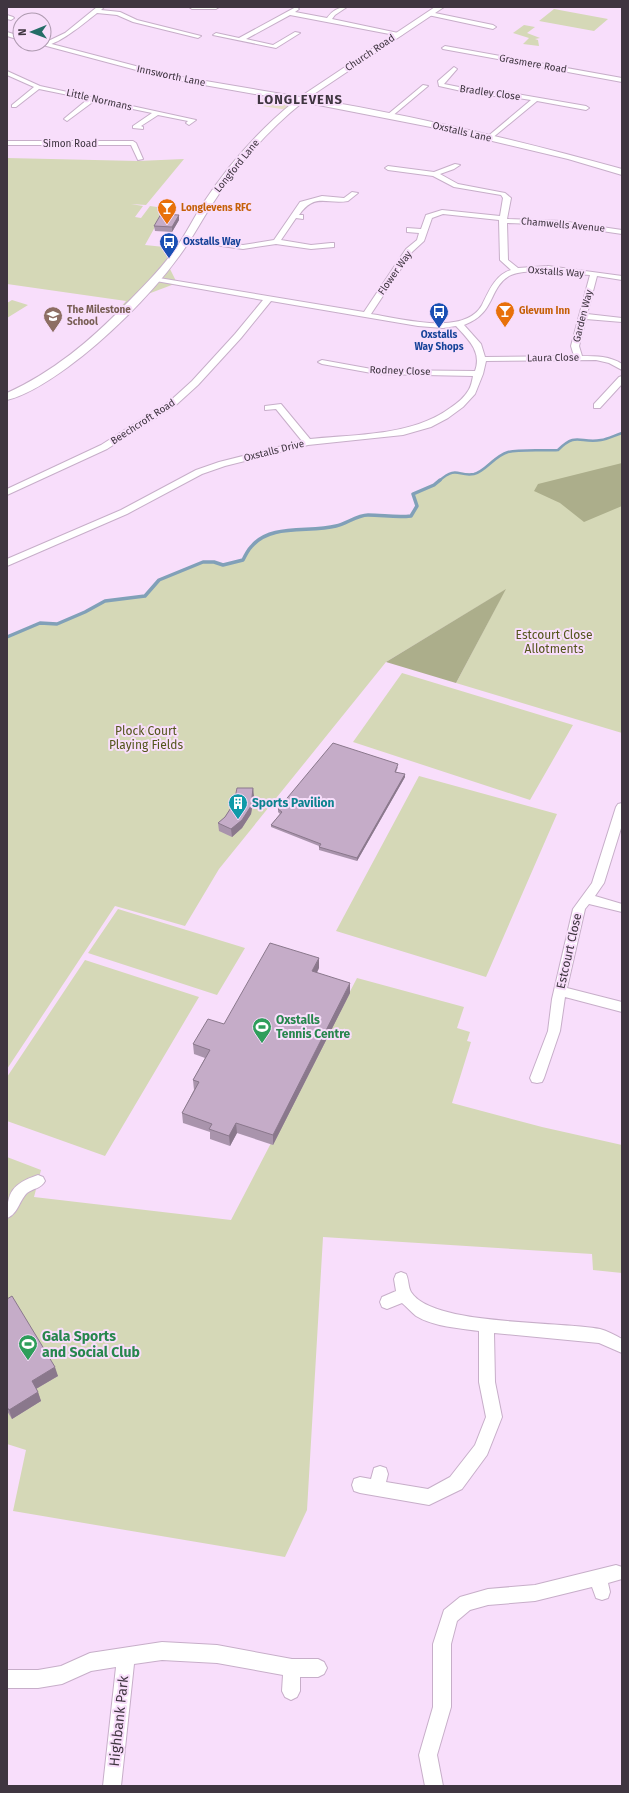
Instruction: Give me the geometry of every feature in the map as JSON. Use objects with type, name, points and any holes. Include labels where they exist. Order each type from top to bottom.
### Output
[{"type":"street","points":[[192,7],[216,7]]},
{"type":"street","points":[[240,40],[299,7]]},
{"type":"street","points":[[329,20],[333,14],[344,7]]},
{"type":"street","name":"Church Road","points":[[301,99],[440,7]]},
{"type":"street","points":[[52,41],[67,34],[98,9],[118,13],[135,21],[193,37]]},
{"type":"street","points":[[290,13],[400,34]]},
{"type":"street","points":[[430,14],[490,25]]},
{"type":"street","points":[[216,35],[273,48],[295,36]]},
{"type":"street","name":"Innsworth Lane","points":[[52,46],[170,77],[301,99]]},
{"type":"street","name":"Grasmere Road","points":[[445,48],[622,80]]},
{"type":"street","name":"Bradley Close","points":[[455,71],[440,82],[441,85],[484,94],[505,94],[577,108],[586,108]]},
{"type":"street","name":"Little Normans","points":[[7,73],[38,86],[193,120]]},
{"type":"street","points":[[14,104],[38,86]]},
{"type":"street","points":[[389,116],[425,88]]},
{"type":"street","points":[[81,116],[70,117],[92,99]]},
{"type":"street","name":"Oxstalls Lane","points":[[301,99],[389,116],[488,138],[570,157],[622,172]]},
{"type":"street","name":"Longford Lane","points":[[7,397],[29,387],[56,371],[82,353],[105,332],[156,279],[181,248],[209,201],[240,160],[279,118],[301,99]]},
{"type":"street","name":"Bradley Close","points":[[488,138],[535,100]]},
{"type":"street","points":[[141,128],[135,127],[156,113]]},
{"type":"street","points":[[130,135],[140,159]]},
{"type":"street","name":"Simon Road","points":[[7,144],[133,143]]},
{"type":"street","points":[[436,174],[458,165]]},
{"type":"street","points":[[389,168],[436,174],[456,186],[504,194],[507,198],[503,219],[504,260],[508,265],[517,271]]},
{"type":"street","points":[[276,242],[297,216],[303,204],[322,197],[345,201],[354,193]]},
{"type":"street","name":"Flower Way","points":[[366,315],[410,251],[420,241],[429,217],[435,213],[442,212],[503,219]]},
{"type":"street","name":"Chamwells Avenue","points":[[503,219],[561,223],[622,232]]},
{"type":"street","points":[[410,230],[424,231]]},
{"type":"street","points":[[186,239],[243,247],[276,242],[311,247],[331,245]]},
{"type":"street","name":"Oxstalls Way","points":[[156,279],[418,324],[439,325],[458,323],[481,311],[500,280],[509,273],[547,269],[622,278]]},
{"type":"street","name":"Garden Way","points":[[579,358],[575,346],[594,274]]},
{"type":"street","name":"Beechcroft Road","points":[[7,492],[104,447],[173,403],[195,383],[233,342],[269,298]]},
{"type":"street","points":[[582,316],[622,320]]},
{"type":"street","points":[[458,323],[477,344],[482,359]]},
{"type":"street","name":"Laura Close","points":[[482,359],[604,359],[612,361],[622,368]]},
{"type":"street","name":"Oxstalls Drive","points":[[7,563],[124,512],[199,472],[222,464],[308,442],[402,432],[428,426],[460,405],[472,392],[479,374],[482,359]]},
{"type":"street","name":"Rodney Close","points":[[312,360],[320,364],[377,372],[479,374]]},
{"type":"street","points":[[613,405],[599,403],[622,379]]},
{"type":"street","points":[[268,408],[278,406],[308,442]]},
{"type":"street","name":"Estcourt Close","points":[[537,1078],[554,1031],[560,991],[579,909],[582,902],[598,883],[622,809]]},
{"type":"street","points":[[587,897],[596,902],[622,908]]},
{"type":"street","points":[[560,991],[622,1007]]},
{"type":"street","points":[[7,1212],[22,1189],[38,1181]]},
{"type":"street","points":[[400,1279],[404,1295],[422,1311],[444,1319],[600,1336],[622,1346]]},
{"type":"street","points":[[387,1302],[404,1295]]},
{"type":"street","points":[[360,1485],[379,1481],[429,1497],[456,1483],[481,1450],[494,1417],[487,1382],[486,1324]]},
{"type":"street","points":[[434,1786],[428,1755],[442,1707],[442,1644],[450,1616],[466,1603],[488,1597],[535,1593],[600,1584],[616,1573]]},
{"type":"street","name":"Highbank Park","points":[[7,1679],[38,1679],[62,1675],[90,1662],[162,1651],[217,1654],[292,1668],[318,1668]]},
{"type":"street","name":"Highbank Park","points":[[112,1786],[126,1657]]},
{"type":"street","points":[[291,1690],[292,1668]]},
{"type":"shaded area","points":[[268,94],[301,99],[288,110],[255,105]]},
{"type":"green space","points":[[554,9],[608,19],[594,31],[539,21]]},
{"type":"green space","points":[[524,25],[535,27],[527,33],[540,38],[535,39],[538,40],[539,46],[523,44],[529,38],[513,33]]},
{"type":"green space","points":[[7,158],[138,161],[184,159],[146,205],[131,204],[143,206],[135,217],[141,218],[150,206],[157,207],[160,218],[145,245],[174,248],[186,239],[168,265],[177,283],[140,297],[82,353],[126,301],[7,284]]},
{"type":"green space","points":[[12,300],[28,305],[7,318],[7,303]]},
{"type":"green space","name":"Plock Court Playing Fields","points":[[622,433],[622,733],[456,683],[505,590],[386,662],[219,869],[185,926],[115,906],[7,1069],[7,637],[40,623],[57,624],[85,612],[105,601],[145,596],[159,580],[203,562],[214,562],[223,565],[243,560],[251,546],[268,534],[283,531],[317,530],[337,526],[366,515],[399,518],[411,516],[417,506],[413,494],[434,485],[447,474],[456,472],[473,474],[482,470],[492,460],[508,452],[558,450],[565,443],[573,439],[588,441],[601,440]]},
{"type":"green space","points":[[622,463],[622,506],[584,522],[560,503],[534,491],[538,484]]},
{"type":"green space","points":[[506,589],[456,683],[386,662]]},
{"type":"green space","points":[[402,673],[573,725],[530,800],[353,742]]},
{"type":"green space","points":[[419,776],[557,814],[486,977],[336,931]]},
{"type":"green space","points":[[118,909],[245,948],[217,995],[88,953]]},
{"type":"green space","points":[[85,960],[199,997],[105,1156],[7,1121],[7,1077]]},
{"type":"green space","points":[[357,978],[464,1007],[457,1028],[470,1032],[467,1041],[471,1042],[452,1103],[542,1127],[622,1145],[622,1273],[593,1270],[592,1254],[323,1237],[307,1510],[285,1557],[13,1511],[26,1450],[7,1444],[7,1157],[41,1170],[34,1197],[231,1220]]},
{"type":"building","points":[[161,214],[179,215],[172,227],[154,226]]},
{"type":"building","points":[[333,743],[398,764],[395,772],[405,774],[357,858],[319,847],[321,844],[271,825],[282,812],[278,809]]},
{"type":"building","name":"Sports Pavilion","points":[[237,788],[253,788],[251,806],[242,820],[231,829],[218,823],[225,817],[234,803]]},
{"type":"building","name":"Oxstalls Tennis Centre","points":[[270,943],[319,958],[312,971],[350,983],[273,1135],[236,1123],[229,1136],[209,1129],[212,1124],[182,1113],[199,1082],[193,1080],[210,1050],[193,1044],[208,1019],[224,1024]]},
{"type":"building","name":"Gala Sports and Social Club","points":[[12,1296],[55,1367],[32,1381],[38,1392],[9,1410],[7,1407],[7,1299]]},
{"type":"waterway","points":[[439,481],[445,476],[454,473],[469,475],[474,474],[482,470],[498,457],[508,452],[558,450],[570,441],[579,439],[588,441],[601,440],[622,433]]},
{"type":"waterway","points":[[7,637],[40,623],[57,624],[85,612],[105,601],[145,596],[159,580],[203,562],[214,562],[223,565],[243,560],[251,547],[259,539],[268,535],[290,530],[336,526],[364,515],[400,517],[411,516],[417,506],[413,494],[434,485],[440,480]]},
{"type":"place","name":"Longlevens RFC","points":[[167,225]]},
{"type":"place","name":"Oxstalls Way","points":[[169,259]]},
{"type":"place","name":"Glevum Inn","points":[[505,328]]},
{"type":"place","name":"Oxstalls Way Shops","points":[[439,329]]},
{"type":"place","name":"The Milestone School","points":[[53,333]]},
{"type":"place","name":"Sports Pavilion","points":[[238,820]]},
{"type":"place","name":"Oxstalls Tennis Centre","points":[[262,1044]]},
{"type":"place","name":"Gala Sports and Social Club","points":[[28,1361]]},
{"type":"district","name":"LONGLEVENS","points":[[300,99]]},
{"type":"park label","name":"Estcourt Close Allotments","points":[[554,642]]}]
